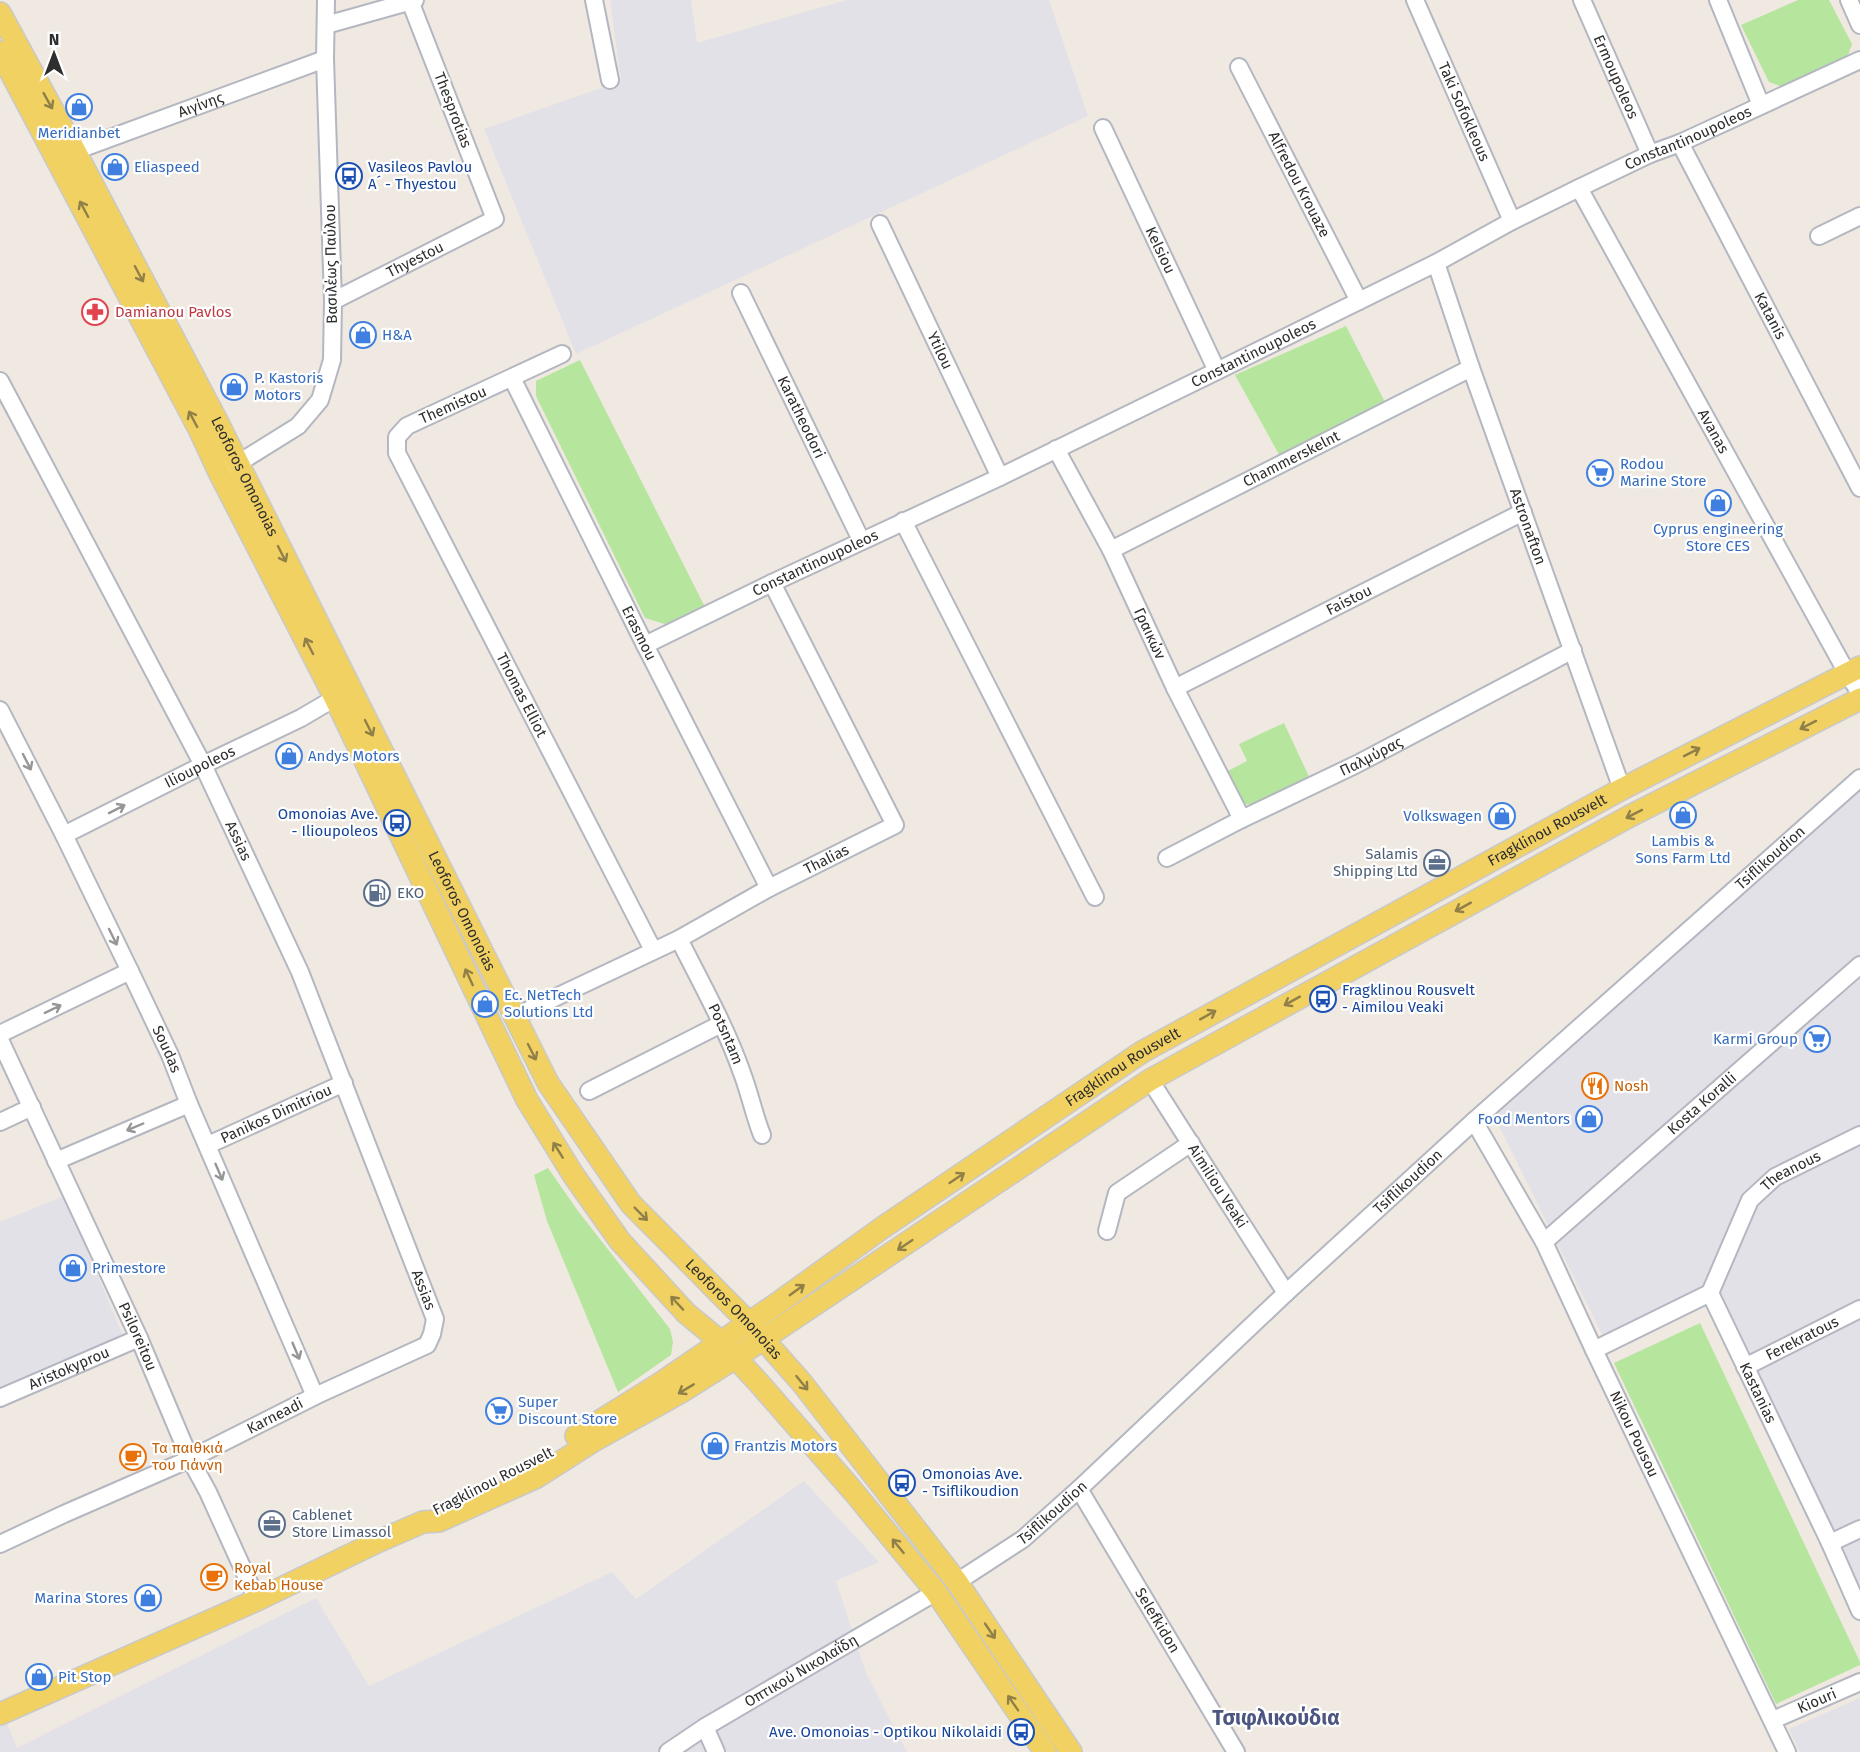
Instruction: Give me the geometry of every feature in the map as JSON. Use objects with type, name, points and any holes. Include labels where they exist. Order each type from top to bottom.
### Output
[{"type":"main road","name":"Leoforos Omonoias","points":[[0,13],[216,420],[228,468],[526,1100],[574,1176],[620,1241],[686,1313],[721,1342],[853,1491],[936,1592],[1045,1752]]},
{"type":"main road","name":"Leoforos Omonoias","points":[[0,52],[199,429],[228,468],[548,1083],[632,1204],[749,1323],[802,1383],[957,1582],[1071,1752]]},
{"type":"main road","name":"Fragklinou Rousvelt","points":[[423,1522],[430,1511],[528,1466],[661,1383],[882,1228],[1142,1052],[1622,789],[1853,670]]},
{"type":"main road","name":"Fragklinou Rousvelt","points":[[0,1714],[257,1600],[342,1558],[423,1522],[439,1521],[537,1477],[595,1440],[681,1392],[735,1358],[1150,1080],[1630,816],[1860,699]]},
{"type":"street","name":"Βασιλέως Παύλου","points":[[228,468],[298,426],[320,400],[332,360],[333,301],[326,0]]},
{"type":"street","points":[[594,0],[610,80]]},
{"type":"street","name":"Taki Sofokleous","points":[[1415,0],[1512,221]]},
{"type":"street","name":"Ermoupoleos","points":[[1582,0],[1650,154]]},
{"type":"street","points":[[1718,0],[1761,105]]},
{"type":"street","points":[[1849,0],[1860,25]]},
{"type":"street","points":[[326,25],[412,1]]},
{"type":"street","name":"Thesprotias","points":[[412,1],[495,219]]},
{"type":"street","name":"Αιγίνης","points":[[75,151],[326,59]]},
{"type":"street","name":"Constantinoupoleos","points":[[645,645],[861,540],[1000,477],[1217,371],[1436,263],[1512,221],[1579,188],[1860,60]]},
{"type":"street","name":"Alfredou Krouaze","points":[[1239,67],[1359,301]]},
{"type":"street","name":"Kelsiou","points":[[1103,128],[1217,371]]},
{"type":"street","name":"Katanis","points":[[1680,143],[1860,488]]},
{"type":"street","name":"Avanas","points":[[1579,188],[1853,670]]},
{"type":"street","points":[[1819,236],[1860,216]]},
{"type":"street","name":"Thyestou","points":[[333,301],[495,219]]},
{"type":"street","name":"Ytilou","points":[[880,224],[1000,477]]},
{"type":"street","name":"Astronafton","points":[[1436,263],[1471,368],[1622,789]]},
{"type":"street","name":"Karatheodori","points":[[741,293],[861,540]]},
{"type":"street","name":"Themistou","points":[[397,437],[407,426],[562,354]]},
{"type":"street","name":"Chammerskelnt","points":[[1111,550],[1471,368]]},
{"type":"street","name":"Erasmou","points":[[512,378],[769,888]]},
{"type":"street","name":"Assias","points":[[0,381],[202,765],[300,972],[435,1319]]},
{"type":"street","name":"Thomas Elliot","points":[[397,437],[397,453],[653,950]]},
{"type":"street","name":"Γραικών","points":[[1056,449],[1111,550],[1175,688],[1242,819]]},
{"type":"street","name":"Faistou","points":[[1175,688],[1523,512]]},
{"type":"street","points":[[903,521],[1095,897]]},
{"type":"street","name":"Thalias","points":[[514,1017],[679,939],[769,888],[895,825],[772,583]]},
{"type":"street","name":"Παλμύρας","points":[[1167,858],[1357,764],[1573,650]]},
{"type":"street","points":[[1853,670],[1860,693]]},
{"type":"street","name":"Ilioupoleos","points":[[64,835],[301,718],[335,698]]},
{"type":"street","name":"Soudas","points":[[0,710],[64,835],[170,1055],[315,1396]]},
{"type":"street","name":"Tsiflikoudion","points":[[957,1582],[1023,1539],[1474,1121],[1860,778]]},
{"type":"street","name":"Potsntam","points":[[679,939],[721,1024],[742,1073],[762,1135]]},
{"type":"street","name":"Kosta Koralli","points":[[1544,1242],[1860,965]]},
{"type":"street","points":[[0,1034],[130,971]]},
{"type":"street","points":[[589,1091],[721,1024]]},
{"type":"street","name":"Psiloreitou","points":[[0,1040],[139,1338],[190,1459],[208,1492],[257,1600]]},
{"type":"street","name":"Aimiliou Veaki","points":[[1150,1080],[1286,1293]]},
{"type":"street","name":"Panikos Dimitriou","points":[[208,1145],[344,1083]]},
{"type":"street","points":[[56,1161],[189,1104]]},
{"type":"street","points":[[0,1122],[32,1107]]},
{"type":"street","name":"Nikou Pousou","points":[[1474,1121],[1544,1242],[1787,1752]]},
{"type":"street","name":"Theanous","points":[[1710,1293],[1750,1200],[1775,1177],[1860,1135]]},
{"type":"street","points":[[1107,1231],[1117,1193],[1191,1143]]},
{"type":"street","points":[[1594,1350],[1710,1293]]},
{"type":"street","name":"Kastanias","points":[[1710,1293],[1830,1543],[1860,1611]]},
{"type":"street","name":"Ferekratous","points":[[1745,1367],[1860,1309]]},
{"type":"street","name":"Karneadi","points":[[0,1544],[190,1459],[315,1396],[427,1345],[435,1319]]},
{"type":"street","name":"Aristokyprou","points":[[0,1398],[139,1338]]},
{"type":"street","name":"Selefkidon","points":[[1079,1489],[1236,1752]]},
{"type":"street","points":[[1830,1543],[1860,1529]]},
{"type":"street","name":"Οπτικού Νικολαΐδη","points":[[668,1752],[705,1727],[936,1592]]},
{"type":"street","name":"Kiouri","points":[[1773,1720],[1860,1682]]},
{"type":"street","points":[[705,1727],[716,1752]]},
{"type":"shaded area","points":[[610,0],[691,0],[697,43],[847,0],[1049,0],[1088,116],[576,354],[484,129],[621,81]]},
{"type":"shaded area","points":[[1860,787],[1860,1624],[1702,1288],[1603,1336],[1494,1116]]},
{"type":"shaded area","points":[[64,1196],[129,1350],[0,1407],[0,1222]]},
{"type":"shaded area","points":[[804,1481],[879,1562],[836,1581],[866,1673],[907,1752],[0,1752],[0,1706],[17,1748],[316,1598],[369,1686],[612,1572],[636,1599]]},
{"type":"shaded area","points":[[1860,1698],[1860,1752],[1800,1752],[1789,1729]]},
{"type":"green space","points":[[1798,0],[1829,0],[1852,44],[1846,61],[1786,88],[1769,82],[1741,25]]},
{"type":"green space","points":[[1346,326],[1386,404],[1281,458],[1235,375]]},
{"type":"green space","points":[[580,360],[705,607],[668,625],[645,618],[536,396],[536,381]]},
{"type":"green space","points":[[1284,723],[1311,781],[1255,805],[1245,804],[1238,800],[1224,773],[1247,761],[1239,744]]},
{"type":"green space","points":[[548,1168],[578,1211],[670,1329],[673,1342],[671,1355],[618,1392],[547,1221],[534,1175]]},
{"type":"green space","points":[[1700,1323],[1860,1662],[1860,1665],[1776,1704],[1614,1363]]},
{"type":"place","name":"Meridianbet","points":[[79,107]]},
{"type":"place","name":"Eliaspeed","points":[[115,167]]},
{"type":"place","name":"Vasileos Pavlou A´ - Thyestou","points":[[349,176]]},
{"type":"place","name":"Damianou Pavlos","points":[[95,312]]},
{"type":"place","name":"H&A","points":[[363,335]]},
{"type":"place","name":"P. Kastoris Motors","points":[[234,387]]},
{"type":"place","name":"Rodou Marine Store","points":[[1600,473]]},
{"type":"place","name":"Cyprus engineering Store CES","points":[[1718,503]]},
{"type":"place","name":"Andys Motors","points":[[289,756]]},
{"type":"place","name":"Lambis & Sons Farm Ltd","points":[[1683,815]]},
{"type":"place","name":"Volkswagen","points":[[1502,816]]},
{"type":"place","name":"Omonoias Ave. - Ilioupoleos","points":[[397,823]]},
{"type":"place","name":"Salamis Shipping Ltd","points":[[1437,863]]},
{"type":"place","name":"EKO","points":[[377,893]]},
{"type":"place","name":"Fragklinou Rousvelt - Aimilou Veaki","points":[[1323,999]]},
{"type":"place","name":"Ec. NetTech Solutions Ltd","points":[[485,1004]]},
{"type":"place","name":"Karmi Group","points":[[1817,1039]]},
{"type":"place","name":"Nosh","points":[[1595,1086]]},
{"type":"place","name":"Food Mentors","points":[[1589,1119]]},
{"type":"place","name":"Primestore","points":[[73,1268]]},
{"type":"place","name":"Super Discount Store","points":[[499,1411]]},
{"type":"place","name":"Frantzis Motors","points":[[715,1446]]},
{"type":"place","name":"Τα παιθκιά του Γιάννη","points":[[133,1457]]},
{"type":"place","name":"Omonoias Ave. - Tsiflikoudion","points":[[902,1483]]},
{"type":"place","name":"Cablenet Store Limassol","points":[[272,1524]]},
{"type":"place","name":"Royal Kebab House","points":[[214,1577]]},
{"type":"place","name":"Marina Stores","points":[[148,1598]]},
{"type":"place","name":"Pit Stop","points":[[39,1677]]},
{"type":"place","name":"Ave. Omonoias - Optikou Nikolaidi","points":[[1021,1732]]},
{"type":"district","name":"Τσιφλικούδια","points":[[1276,1718]]}]
